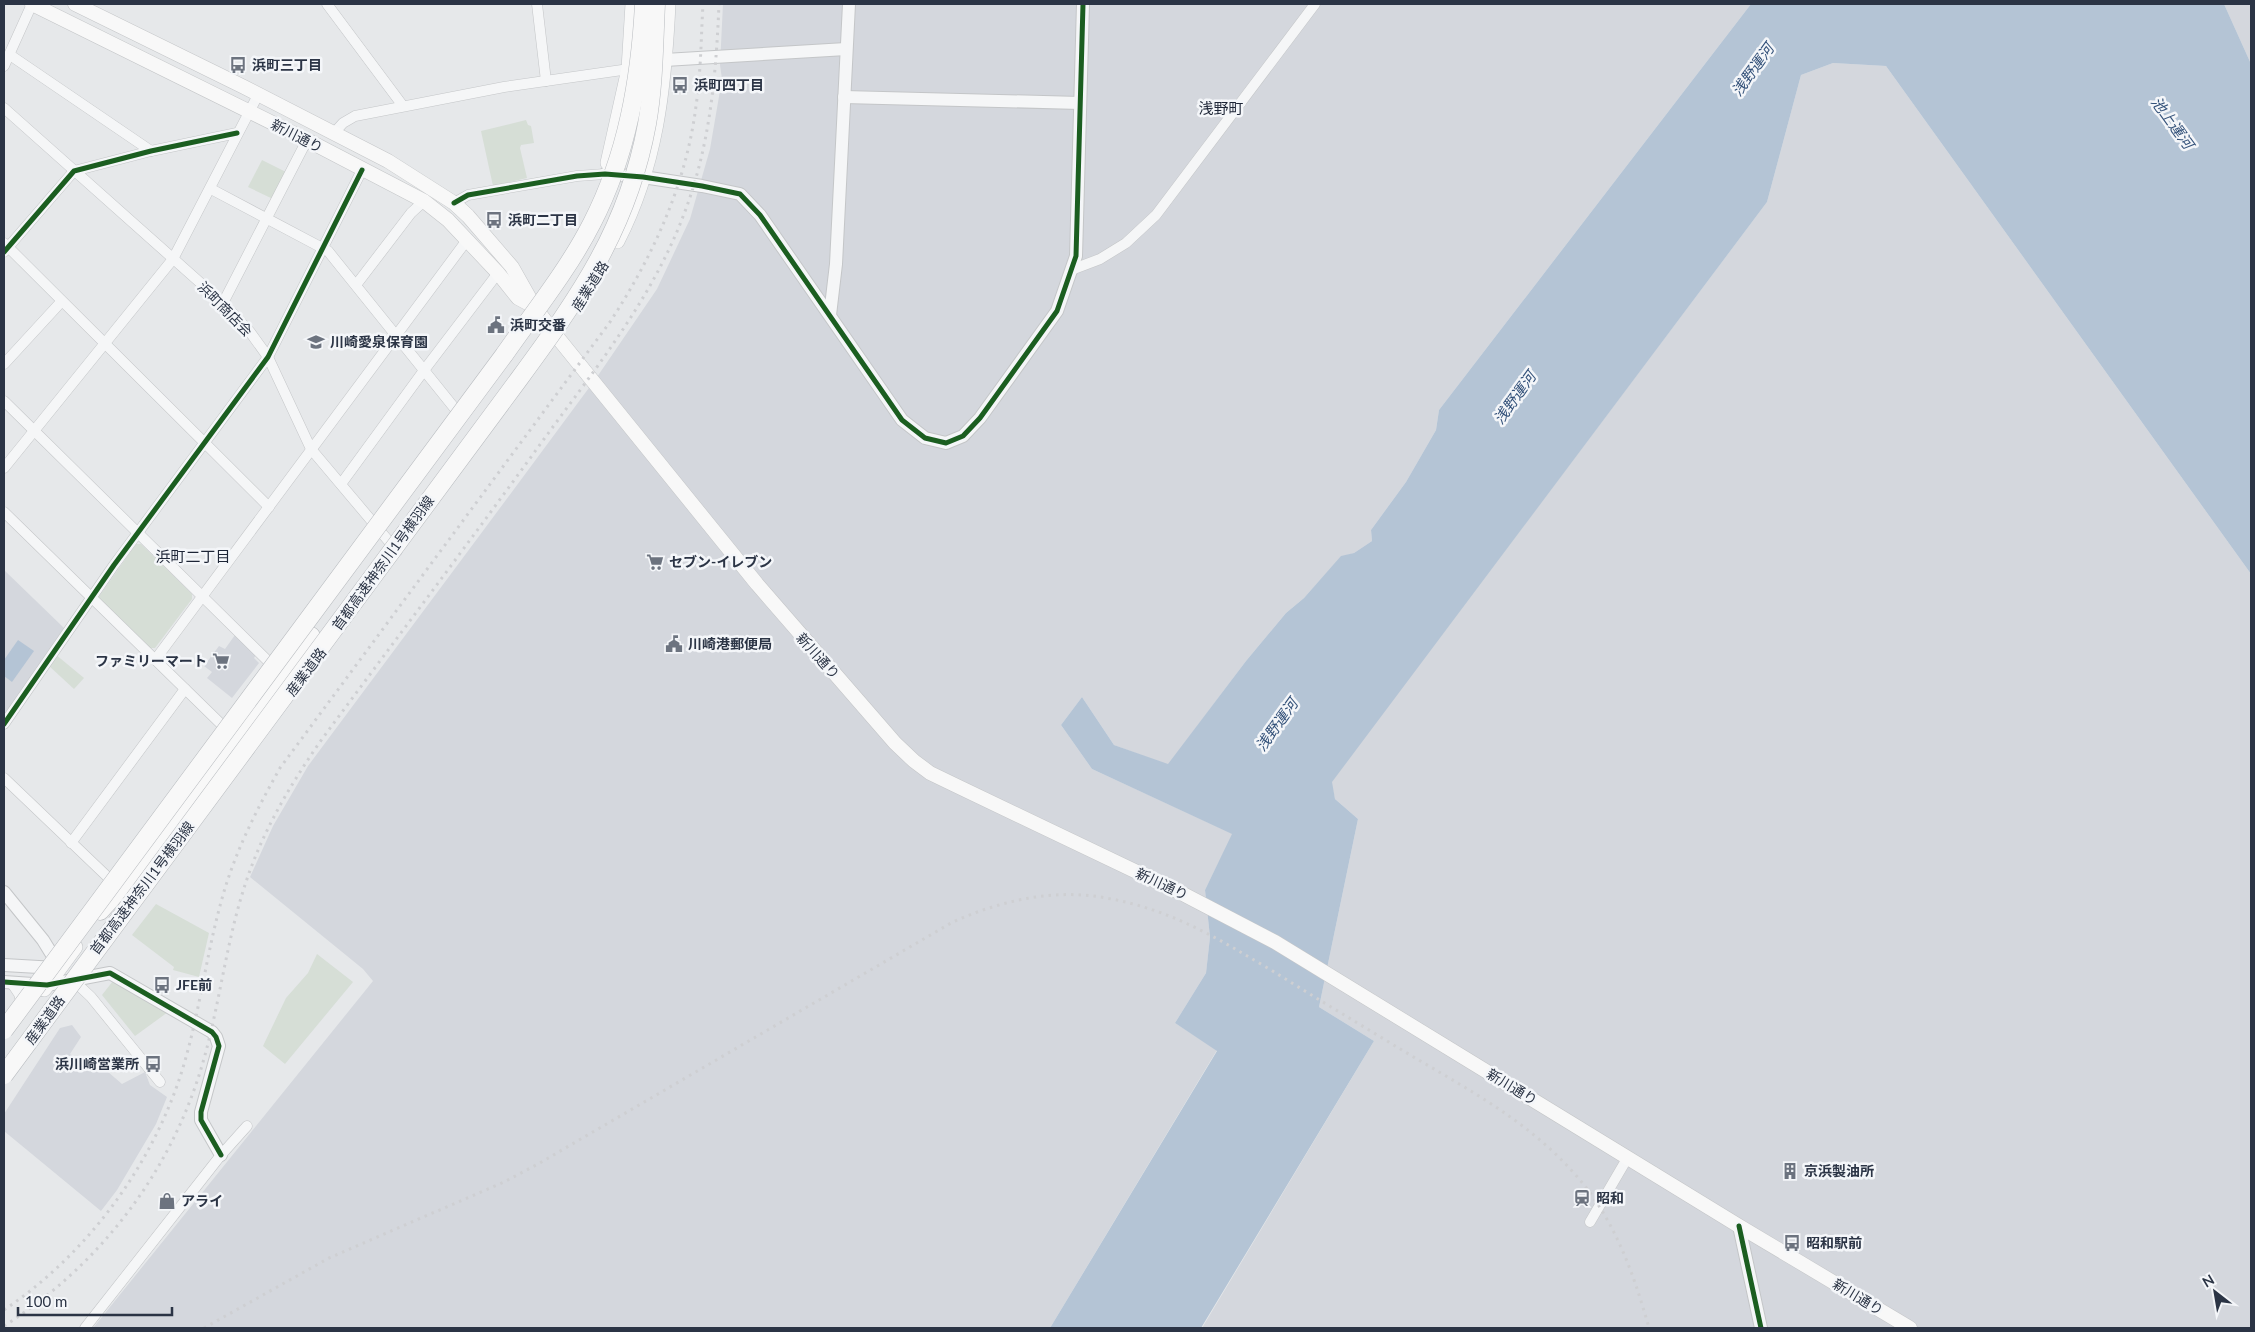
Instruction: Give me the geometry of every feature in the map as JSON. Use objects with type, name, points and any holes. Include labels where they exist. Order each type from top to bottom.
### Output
[{"type":"highway","name":"首都高速神奈川1号横羽線","points":[[4,1030],[504,355],[580,244],[614,173],[622,150],[633,103],[644,4]]},
{"type":"highway","name":"首都高速神奈川1号横羽線","points":[[4,1075],[520,379],[585,286],[609,242],[633,182],[647,124],[656,4]]},
{"type":"highway","points":[[258,737],[313,637],[472,412],[504,355]]},
{"type":"highway","points":[[93,919],[145,862],[197,795],[444,462],[520,379]]},
{"type":"main road","name":"新川通り","points":[[32,4],[307,140],[424,202],[448,220],[498,273],[518,298],[534,306]]},
{"type":"main road","name":"新川通り","points":[[75,4],[388,161],[454,203],[468,216],[512,267],[534,306],[558,338],[757,584],[895,743],[922,767],[958,788],[1204,905],[1275,942],[1739,1226],[1910,1328]]},
{"type":"main road","name":"産業道路","points":[[4,1042],[61,968],[223,726],[271,664],[534,306],[571,250],[595,200],[613,147],[629,69],[634,4]]},
{"type":"main road","name":"産業道路","points":[[4,1079],[74,981],[558,338],[601,271],[632,211],[657,124],[665,60],[668,4]]},
{"type":"street","points":[[4,66],[32,4]]},
{"type":"street","points":[[537,4],[546,81]]},
{"type":"street","points":[[830,315],[836,264],[849,4]]},
{"type":"street","points":[[454,203],[468,195],[577,176],[605,174],[643,177],[740,194],[760,215],[902,420],[925,438],[946,443],[963,436],[980,418],[1057,311],[1076,256],[1083,4]]},
{"type":"street","points":[[1071,270],[1100,259],[1126,243],[1156,215],[1315,4]]},
{"type":"street","points":[[332,5],[403,106]]},
{"type":"street","points":[[334,133],[343,123],[355,116],[546,81],[629,69],[665,60],[846,49]]},
{"type":"street","points":[[10,55],[151,151]]},
{"type":"street","points":[[4,468],[173,259],[211,189],[248,111],[258,95]]},
{"type":"street","points":[[844,97],[1080,103]]},
{"type":"street","name":"浜町商店会","points":[[4,108],[223,304],[250,332],[268,357],[311,449],[397,551]]},
{"type":"street","points":[[237,133],[151,151],[74,171],[5,248],[269,507]]},
{"type":"street","points":[[223,304],[307,140]]},
{"type":"street","points":[[4,724],[91,597],[268,357],[362,170]]},
{"type":"street","points":[[211,189],[323,247],[425,369],[456,410]]},
{"type":"street","points":[[356,285],[412,213],[424,202]]},
{"type":"street","points":[[155,660],[201,595],[269,507],[467,240]]},
{"type":"street","points":[[341,484],[498,273]]},
{"type":"street","points":[[4,364],[62,302]]},
{"type":"street","points":[[4,401],[271,664]]},
{"type":"street","points":[[4,512],[223,726]]},
{"type":"street","points":[[71,843],[185,689]]},
{"type":"street","points":[[4,778],[116,885]]},
{"type":"street","points":[[4,892],[43,940],[61,968],[91,997],[160,1082]]},
{"type":"street","points":[[4,965],[61,968]]},
{"type":"street","points":[[7,982],[47,984],[74,981],[110,973],[216,1037],[218,1050],[201,1112],[201,1120],[221,1155]]},
{"type":"street","points":[[7,982],[22,1003],[23,1016]]},
{"type":"street","points":[[85,1328],[221,1155],[247,1126]]},
{"type":"street","points":[[1590,1222],[1628,1157]]},
{"type":"street","points":[[1739,1226],[1761,1328]]},
{"type":"shaded area","points":[[723,4],[1751,4],[1439,410],[1436,430],[1406,482],[1371,530],[1372,541],[1354,553],[1341,557],[1304,598],[1286,613],[1246,661],[1168,765],[1114,745],[1082,697],[1061,725],[1092,769],[1233,834],[1205,890],[1210,937],[1206,973],[1175,1023],[1217,1050],[1050,1328],[93,1328],[373,981],[363,969],[250,877],[273,826],[308,766],[597,377],[657,289],[690,219],[710,149],[722,79],[720,65]]},
{"type":"shaded area","points":[[2224,4],[2251,4],[2251,64]]},
{"type":"shaded area","points":[[1833,63],[1886,66],[2251,574],[2251,1328],[1202,1328],[1374,1041],[1319,1007],[1358,819],[1335,799],[1331,782],[1767,202],[1801,75]]},
{"type":"shaded area","points":[[526,120],[528,125],[531,126],[534,143],[521,145],[520,148],[527,178],[493,186],[481,131]]},
{"type":"shaded area","points":[[262,160],[286,172],[273,199],[248,187]]},
{"type":"shaded area","points":[[136,544],[141,544],[192,594],[192,599],[155,648],[148,648],[98,598]]},
{"type":"shaded area","points":[[4,570],[64,628],[4,716]]},
{"type":"shaded area","points":[[235,635],[256,655],[254,658],[259,663],[232,698],[207,678],[212,672],[204,666],[219,646],[225,649]]},
{"type":"shaded area","points":[[55,654],[84,678],[74,689],[48,665]]},
{"type":"shaded area","points":[[156,904],[209,933],[199,977],[173,970],[174,967],[132,935]]},
{"type":"shaded area","points":[[317,954],[353,982],[285,1064],[263,1046],[286,998],[308,973]]},
{"type":"shaded area","points":[[113,981],[168,1012],[135,1036],[102,995]]},
{"type":"shaded area","points":[[72,1025],[81,1037],[70,1054],[86,1066],[93,1059],[122,1084],[145,1072],[150,1085],[167,1097],[156,1124],[117,1190],[101,1211],[4,1131],[4,1114],[60,1028]]},
{"type":"water","points":[[1751,4],[2224,4],[2251,64],[2251,574],[1886,66],[1833,63],[1801,75],[1767,202],[1332,782],[1335,799],[1358,819],[1319,1007],[1374,1041],[1201,1328],[1050,1328],[1217,1051],[1175,1023],[1206,973],[1210,937],[1205,890],[1232,834],[1092,769],[1061,725],[1082,697],[1114,745],[1168,764],[1246,661],[1286,613],[1304,598],[1341,556],[1354,553],[1372,541],[1371,530],[1406,482],[1436,430],[1439,410]]},
{"type":"water","points":[[18,640],[34,651],[12,682],[4,676],[4,660]]},
{"type":"railway","points":[[4,1310],[60,1265],[86,1238],[130,1181],[149,1149],[165,1117],[185,1060],[197,1013],[211,942],[228,878],[248,830],[280,768],[610,322],[640,272],[676,192],[691,135],[699,80],[703,4]]},
{"type":"railway","points":[[4,1326],[36,1304],[93,1253],[119,1224],[162,1160],[194,1090],[209,1040],[237,910],[252,865],[278,809],[322,739],[603,358],[640,303],[656,274],[684,214],[700,163],[710,110],[716,58],[719,4]]},
{"type":"railway","points":[[204,1328],[329,1258],[504,1182],[538,1164],[951,923],[988,908],[1027,898],[1066,895],[1106,898],[1151,909],[1212,936],[1463,1086],[1532,1133],[1572,1171],[1599,1206],[1620,1245],[1636,1286],[1649,1328]]},
{"type":"cycle path","points":[[454,203],[468,195],[577,176],[605,174],[643,177],[740,194],[760,215],[902,420],[925,438],[946,443],[963,436],[980,418],[1057,311],[1076,256],[1083,4]]},
{"type":"cycle path","points":[[4,252],[74,171],[151,151],[237,133]]},
{"type":"cycle path","points":[[4,724],[114,565],[268,357],[362,170]]},
{"type":"cycle path","points":[[4,982],[47,985],[110,973],[212,1032],[219,1046],[201,1112],[201,1120],[221,1155]]},
{"type":"cycle path","points":[[1739,1226],[1761,1328]]},
{"type":"place","name":"浜町三丁目","points":[[238,65]]},
{"type":"place","name":"浜町四丁目","points":[[680,85]]},
{"type":"place","name":"浜町二丁目","points":[[494,220]]},
{"type":"place","name":"浜町交番","points":[[496,325]]},
{"type":"place","name":"川崎愛泉保育園","points":[[316,342]]},
{"type":"place","name":"セブン-イレブン","points":[[655,562]]},
{"type":"place","name":"川崎港郵便局","points":[[674,644]]},
{"type":"place","name":"ファミリーマート","points":[[221,661]]},
{"type":"place","name":"JFE前","points":[[162,985]]},
{"type":"place","name":"浜川崎営業所","points":[[153,1064]]},
{"type":"place","name":"京浜製油所","points":[[1790,1171]]},
{"type":"place","name":"昭和","points":[[1582,1198]]},
{"type":"place","name":"アライ","points":[[167,1201]]},
{"type":"place","name":"昭和駅前","points":[[1792,1243]]},
{"type":"district","name":"浅野町","points":[[1221,109]]},
{"type":"district","name":"浜町二丁目","points":[[193,557]]},
{"type":"water label","name":"浅野運河","points":[[1753,70]]},
{"type":"water label","name":"池上運河","points":[[2172,123]]},
{"type":"water label","name":"浅野運河","points":[[1515,398]]},
{"type":"water label","name":"浅野運河","points":[[1277,725]]}]
